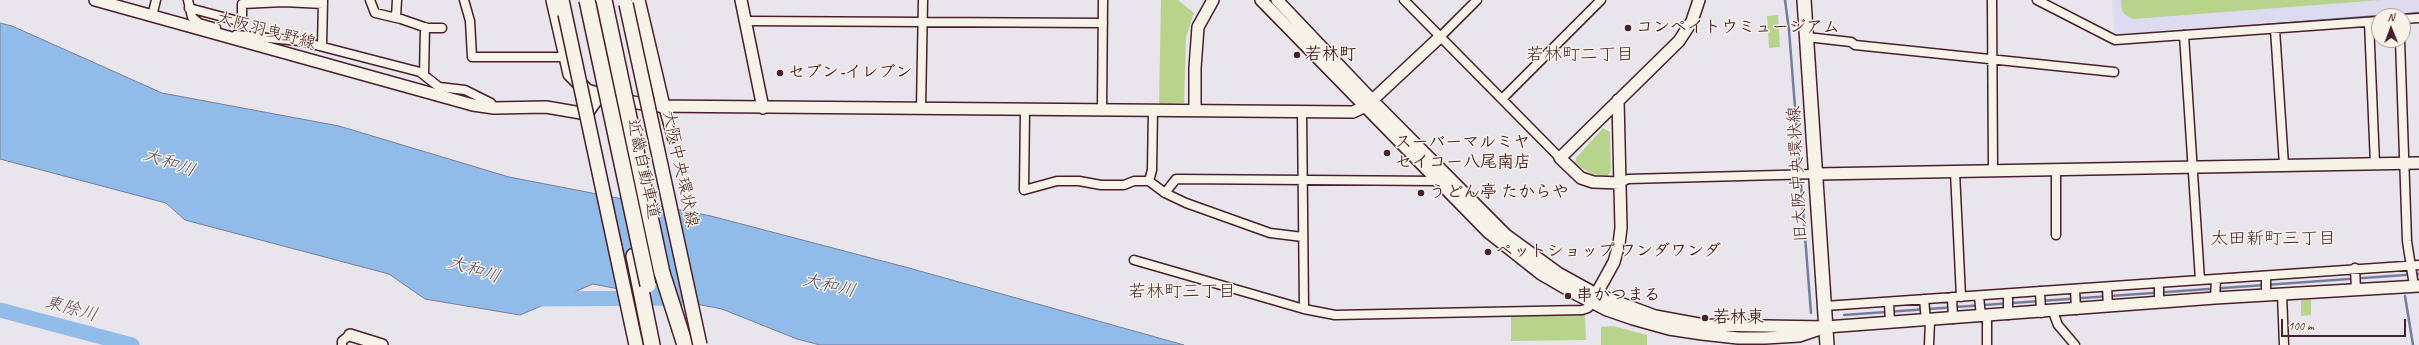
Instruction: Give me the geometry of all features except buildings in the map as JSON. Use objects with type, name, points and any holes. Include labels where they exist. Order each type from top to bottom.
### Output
[{"type":"highway","name":"近畿自動車道","points":[[587,0],[661,345]]},
{"type":"highway","name":"近畿自動車道","points":[[606,4],[676,345]]},
{"type":"highway","points":[[603,74],[608,122],[652,345]]},
{"type":"highway","points":[[634,256],[647,345]]},
{"type":"highway","points":[[662,273],[685,345]]},
{"type":"main road","points":[[552,0],[568,69],[575,81],[587,91],[600,95]]},
{"type":"main road","points":[[562,0],[636,345]]},
{"type":"main road","name":"旧大阪中央環状線","points":[[1804,0],[1817,174],[1827,345]]},
{"type":"main road","points":[[630,1],[657,82],[663,106]]},
{"type":"main road","name":"大阪中央環状線","points":[[630,1],[700,345]]},
{"type":"street","name":"大阪羽曳野線","points":[[95,0],[222,34],[337,68],[473,105],[494,108],[546,107],[581,113],[589,112],[600,95]]},
{"type":"street","points":[[152,16],[156,0]]},
{"type":"street","points":[[370,0],[374,13],[396,17],[425,27],[442,28]]},
{"type":"street","points":[[396,17],[397,0]]},
{"type":"street","points":[[464,0],[470,21],[472,57],[565,57]]},
{"type":"street","points":[[741,0],[763,108]]},
{"type":"street","points":[[921,109],[923,0]]},
{"type":"street","points":[[1102,110],[1103,0]]},
{"type":"street","points":[[1196,110],[1195,68],[1198,27],[1213,0]]},
{"type":"street","points":[[1261,0],[1506,235],[1594,299]]},
{"type":"street","points":[[1277,0],[1438,181],[1488,232],[1541,274],[1633,319],[1669,329],[1738,338],[1800,336],[1826,328],[1890,319],[1927,318],[2041,309],[2053,312],[2076,307],[2108,303],[2266,291],[2282,294],[2356,285],[2415,283],[2415,265],[2407,241],[2400,48]]},
{"type":"street","points":[[1404,0],[1581,178],[1606,184],[1628,179],[1817,174],[2419,163]]},
{"type":"street","points":[[600,95],[652,106],[1353,112],[1369,103],[1477,0]]},
{"type":"street","points":[[1502,99],[1601,0]]},
{"type":"street","points":[[1560,158],[1679,41],[1692,21],[1699,0]]},
{"type":"street","points":[[1992,0],[1993,171]]},
{"type":"street","points":[[2037,0],[2115,40],[2369,22],[2375,164]]},
{"type":"street","points":[[188,4],[242,22],[242,4],[323,2],[322,46]]},
{"type":"street","points":[[188,4],[192,17],[199,23],[222,34],[283,39],[322,46],[420,72],[439,87],[465,90],[491,103],[494,108]]},
{"type":"street","points":[[746,21],[1103,24]]},
{"type":"street","points":[[424,75],[425,27]]},
{"type":"street","points":[[2275,29],[2284,165]]},
{"type":"street","points":[[2184,35],[2200,280]]},
{"type":"street","points":[[1807,37],[1851,42],[1855,45],[2114,72]]},
{"type":"street","points":[[1134,260],[1304,309],[1335,315],[1582,310],[1588,308],[1594,299],[1614,262],[1619,244],[1620,182],[1618,100]]},
{"type":"street","points":[[663,106],[672,138]]},
{"type":"street","points":[[1025,110],[1024,190],[1057,181],[1079,181],[1100,185],[1149,181],[1165,193],[1270,233],[1303,237]]},
{"type":"street","points":[[1149,181],[1152,170],[1154,110]]},
{"type":"street","points":[[1302,112],[1304,309]]},
{"type":"street","points":[[2056,170],[2056,235]]},
{"type":"street","points":[[1955,172],[1961,297]]},
{"type":"street","points":[[1165,193],[1176,179],[1438,181]]},
{"type":"street","points":[[1825,306],[2415,265]]},
{"type":"street","points":[[2355,268],[2356,285]]},
{"type":"street","points":[[2266,276],[2266,291]]},
{"type":"street","points":[[2216,280],[2216,295]]},
{"type":"street","points":[[2159,283],[2159,299]]},
{"type":"street","points":[[2107,287],[2108,303]]},
{"type":"street","points":[[2075,289],[2076,307]]},
{"type":"street","points":[[2040,291],[2041,309]]},
{"type":"street","points":[[2008,294],[2008,311]]},
{"type":"street","points":[[2282,294],[2284,345]]},
{"type":"street","points":[[1979,296],[1987,345]]},
{"type":"street","points":[[1952,298],[1952,315]]},
{"type":"street","points":[[1924,299],[1929,345]]},
{"type":"street","points":[[1889,302],[1890,319]]},
{"type":"street","points":[[2053,312],[2058,325],[2076,345]]},
{"type":"street","points":[[342,345],[342,341],[350,335],[382,345]]},
{"type":"shaded area","points":[[2112,0],[2419,0],[2419,12],[2411,13],[2411,8],[2371,8],[2371,16],[2115,36]]},
{"type":"green space","points":[[1161,0],[1178,0],[1194,13],[1186,37],[1184,103],[1159,105]]},
{"type":"green space","points":[[2121,0],[2381,0],[2133,19],[2125,15],[2122,10]]},
{"type":"green space","points":[[1778,15],[1780,47],[1769,48],[1767,16]]},
{"type":"green space","points":[[1603,128],[1610,132],[1611,171],[1607,176],[1592,174],[1575,164],[1576,158]]},
{"type":"green space","points":[[2301,300],[2311,300],[2311,315],[2301,316]]},
{"type":"green space","points":[[1585,313],[1586,340],[1511,341],[1511,316]]},
{"type":"green space","points":[[1613,326],[1647,335],[1647,345],[1601,345],[1601,327]]},
{"type":"water","points":[[0,23],[12,26],[162,93],[339,126],[509,177],[711,216],[909,268],[1184,345],[820,345],[797,339],[722,309],[593,284],[520,315],[425,299],[389,274],[185,220],[166,203],[0,159]]},
{"type":"waterway","points":[[1785,0],[1789,30],[1811,313]]},
{"type":"waterway","points":[[2411,14],[2419,13]]},
{"type":"waterway","points":[[2214,29],[2371,17]]},
{"type":"waterway","points":[[1844,315],[2419,274]]},
{"type":"waterway","points":[[2405,296],[2413,345]]},
{"type":"waterway","name":"大和川","points":[[536,299],[682,298]]},
{"type":"waterway","name":"東除川","points":[[0,310],[132,345]]},
{"type":"place","name":"コンペイトウミュージアム","points":[[1628,28]]},
{"type":"place","name":"若林町","points":[[1297,55]]},
{"type":"place","name":"セブン-イレブン","points":[[780,73]]},
{"type":"place","name":"スーバーマルミヤ セイコー八尾南店","points":[[1387,153]]},
{"type":"place","name":"うどん亭 たからや","points":[[1421,193]]},
{"type":"place","name":"ペットショップ ワンダワンダ","points":[[1488,252]]},
{"type":"place","name":"串かつまる","points":[[1568,296]]},
{"type":"place","name":"若林東","points":[[1705,318]]},
{"type":"district","name":"若林町二丁目","points":[[1580,55]]},
{"type":"district","name":"太田新町三丁目","points":[[2273,239]]},
{"type":"district","name":"若林町三丁目","points":[[1182,292]]}]
